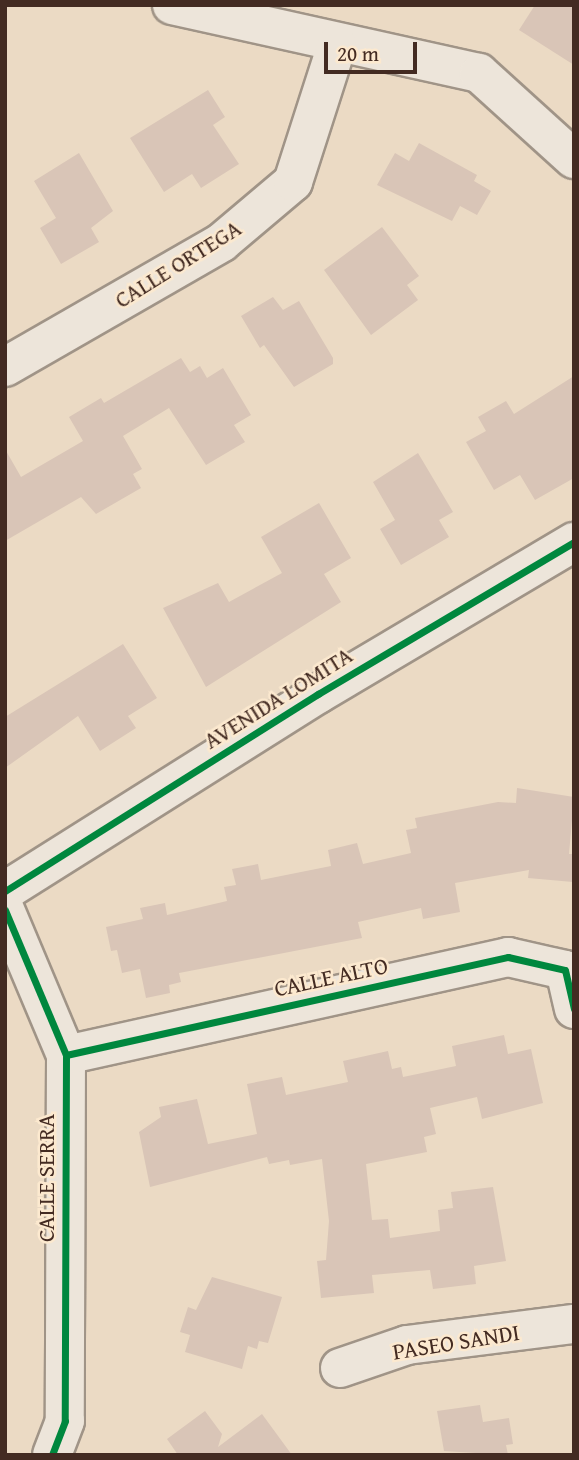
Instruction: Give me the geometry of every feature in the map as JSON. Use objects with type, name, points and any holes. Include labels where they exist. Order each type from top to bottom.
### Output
[{"type":"street","points":[[172,5],[337,44],[480,73],[574,159]]},
{"type":"street","name":"CALLE ORTEGA","points":[[5,367],[222,242],[293,183],[337,44]]},
{"type":"street","name":"AVENIDA LOMITA","points":[[5,891],[318,694],[574,542]]},
{"type":"street","name":"CALLE SERRA","points":[[5,910],[66,1055],[65,1421],[52,1455]]},
{"type":"street","name":"CALLE ALTO","points":[[66,1055],[508,957],[565,970],[574,1009]]},
{"type":"street","name":"PASEO SANDI","points":[[340,1368],[407,1345],[574,1324]]},
{"type":"building","points":[[535,5],[574,5],[574,65],[519,30]]},
{"type":"building","points":[[208,90],[225,117],[213,125],[239,164],[201,188],[192,174],[164,192],[130,138]]},
{"type":"building","points":[[419,143],[477,175],[474,181],[491,191],[477,215],[460,206],[452,221],[377,185],[395,153],[409,161]]},
{"type":"building","points":[[79,153],[113,211],[91,228],[99,242],[61,264],[40,228],[56,218],[34,181]]},
{"type":"building","points":[[382,227],[419,276],[407,285],[418,300],[371,335],[324,270]]},
{"type":"building","points":[[273,297],[283,310],[299,301],[333,358],[333,364],[294,387],[264,345],[260,348],[241,316]]},
{"type":"building","points":[[181,358],[190,372],[200,366],[207,378],[223,368],[251,415],[234,425],[245,442],[206,465],[169,408],[123,436],[142,469],[133,474],[141,488],[96,514],[81,497],[5,541],[5,449],[21,477],[83,441],[69,417],[101,398],[104,403]]},
{"type":"building","points":[[574,376],[574,478],[535,500],[520,475],[494,490],[466,442],[486,431],[478,417],[506,401],[514,414]]},
{"type":"building","points":[[418,453],[453,512],[439,520],[449,537],[401,565],[380,529],[395,520],[373,482]]},
{"type":"building","points":[[319,503],[351,558],[324,574],[341,602],[206,687],[163,608],[218,583],[229,602],[282,573],[261,537]]},
{"type":"building","points":[[123,644],[157,698],[128,716],[136,728],[100,751],[78,716],[5,768],[5,717]]},
{"type":"building","points":[[517,788],[574,797],[569,854],[574,854],[573,882],[528,878],[529,870],[455,883],[460,912],[423,919],[421,908],[358,922],[362,938],[179,973],[181,982],[169,985],[170,993],[146,998],[140,969],[122,973],[117,950],[111,951],[106,927],[143,919],[140,908],[165,903],[167,915],[227,901],[224,887],[236,885],[232,869],[258,864],[261,880],[331,866],[328,850],[357,843],[363,864],[411,853],[406,830],[417,828],[415,818],[498,802],[516,803]]},
{"type":"building","points":[[504,1035],[508,1054],[531,1049],[543,1103],[482,1119],[477,1097],[430,1108],[436,1134],[424,1137],[427,1152],[366,1164],[372,1220],[388,1219],[390,1238],[440,1231],[438,1210],[453,1208],[451,1192],[493,1187],[506,1261],[474,1266],[476,1284],[433,1289],[430,1270],[372,1275],[374,1293],[321,1298],[317,1261],[326,1260],[329,1221],[322,1159],[290,1165],[289,1160],[269,1164],[267,1157],[150,1187],[139,1132],[161,1117],[159,1107],[197,1099],[208,1144],[257,1134],[247,1084],[282,1077],[286,1095],[348,1082],[343,1061],[388,1051],[392,1069],[401,1067],[403,1077],[456,1066],[452,1046]]},
{"type":"building","points":[[212,1277],[282,1297],[268,1343],[259,1341],[257,1349],[248,1346],[242,1369],[185,1352],[190,1335],[180,1332],[188,1307],[196,1310]]},
{"type":"building","points":[[480,1405],[483,1422],[509,1418],[513,1444],[506,1445],[508,1455],[444,1451],[437,1411]]},
{"type":"building","points":[[205,1411],[222,1434],[218,1447],[262,1414],[292,1455],[178,1455],[167,1439]]},
{"type":"cycle path","points":[[5,891],[318,694],[574,542]]},
{"type":"cycle path","points":[[5,910],[66,1055],[65,1421],[52,1455]]},
{"type":"cycle path","points":[[66,1055],[508,957],[565,970],[574,1009]]}]
